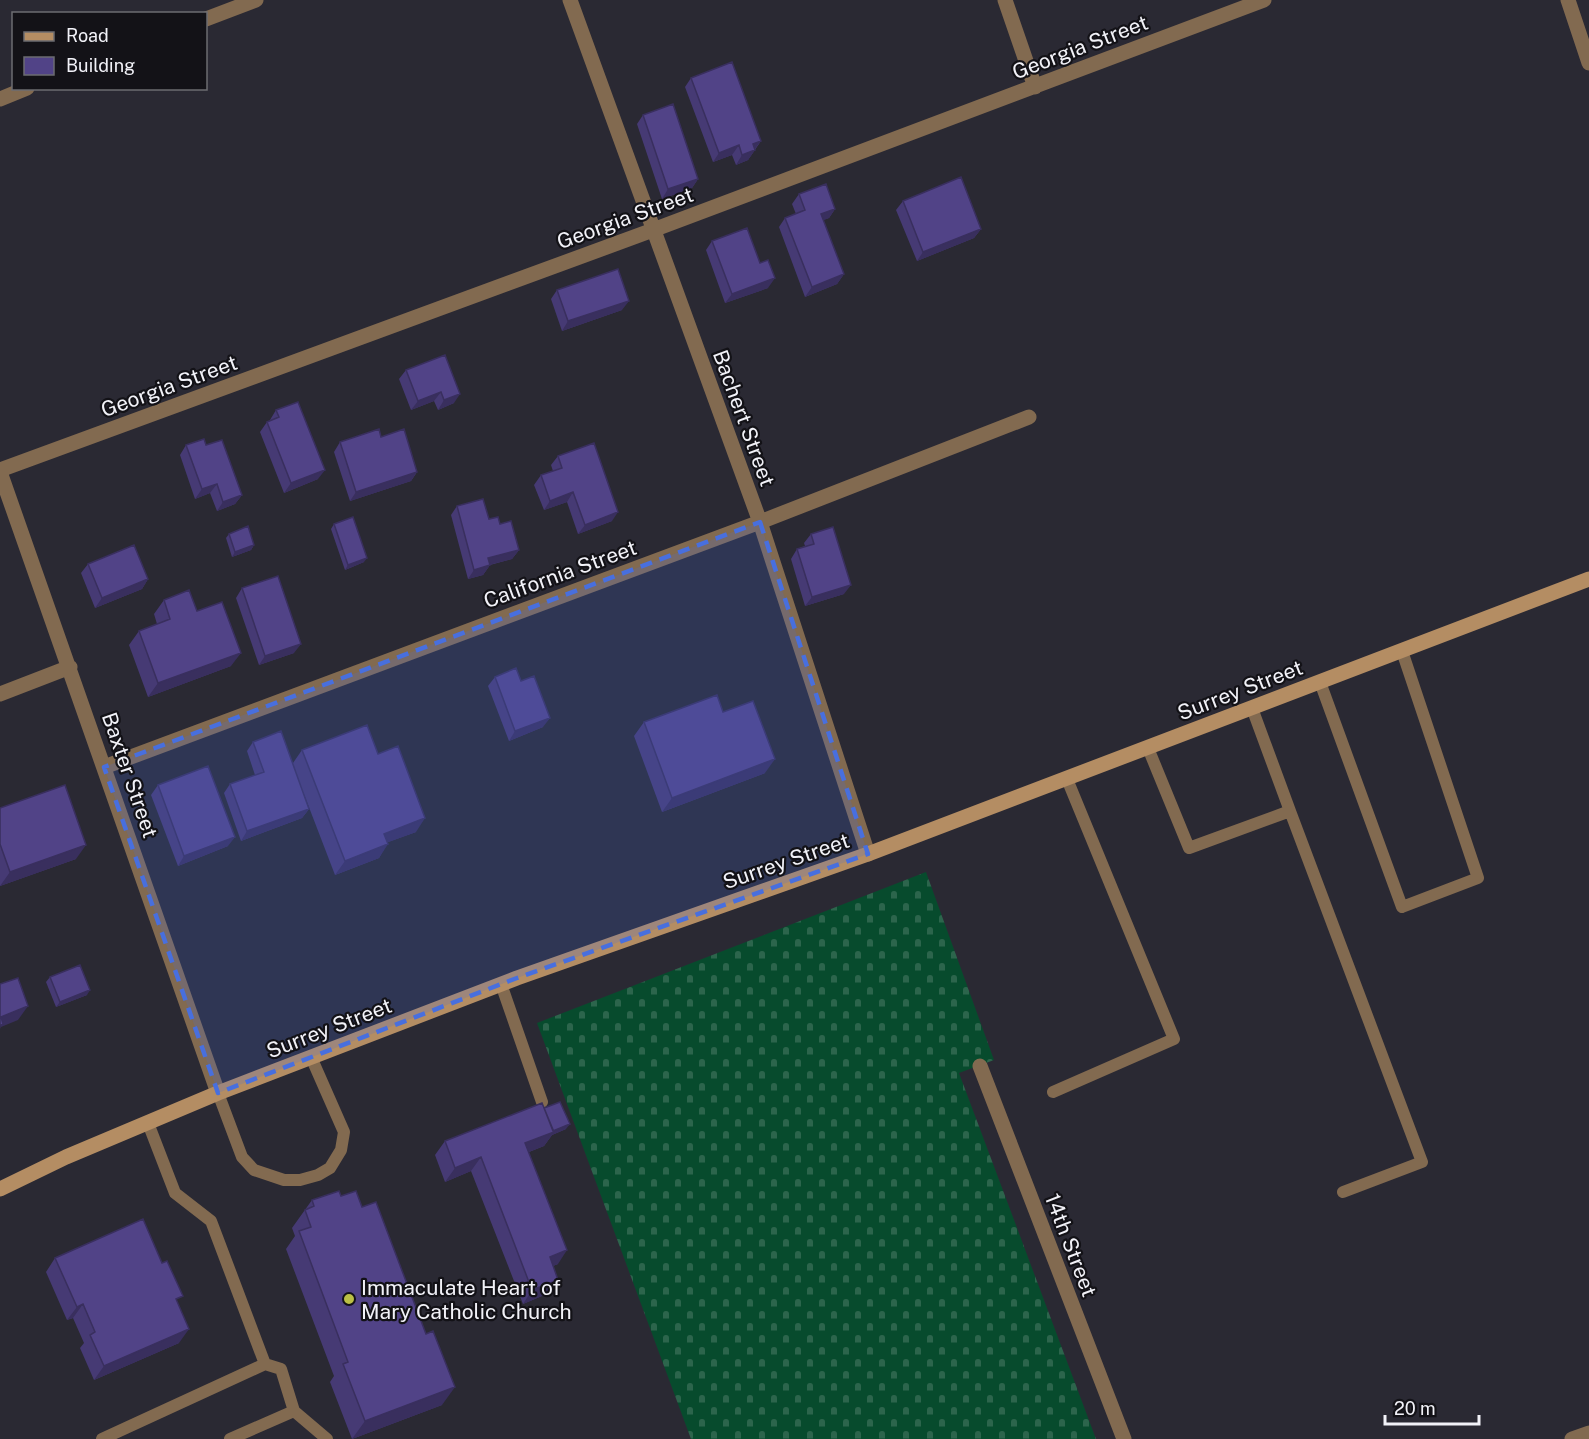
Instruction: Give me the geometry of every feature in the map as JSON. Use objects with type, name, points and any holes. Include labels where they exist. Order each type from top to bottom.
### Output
[{"type":"street","points":[[207,19],[256,0]]},
{"type":"street","name":"Bachert Street","points":[[570,0],[760,522],[868,854]]},
{"type":"street","points":[[1005,0],[1035,87]]},
{"type":"street","name":"Georgia Street","points":[[0,472],[1264,0]]},
{"type":"street","points":[[1568,0],[1589,63]]},
{"type":"street","points":[[0,99],[22,90]]},
{"type":"street","name":"California Street","points":[[104,767],[760,522],[1029,417]]},
{"type":"street","name":"Baxter Street","points":[[0,472],[218,1093]]},
{"type":"street","name":"Surrey Street","points":[[0,1189],[66,1157],[218,1093],[501,984],[868,854],[1589,579]]},
{"type":"street","points":[[0,694],[70,667]]},
{"type":"street","name":"14th Street","points":[[980,1066],[1124,1439]]},
{"type":"street","points":[[1572,1439],[1589,1433]]},
{"type":"lane","points":[[1320,682],[1402,907],[1478,878],[1402,651]]},
{"type":"lane","points":[[1252,708],[1422,1162],[1343,1192]]},
{"type":"lane","points":[[1148,748],[1189,848],[1290,811]]},
{"type":"lane","points":[[1053,1092],[1174,1039],[1067,778]]},
{"type":"lane","points":[[501,984],[542,1102]]},
{"type":"lane","points":[[218,1093],[242,1156],[254,1170],[284,1180],[300,1180],[318,1175],[330,1168],[341,1150],[344,1132],[311,1057]]},
{"type":"lane","points":[[148,1123],[175,1193],[210,1221],[265,1364]]},
{"type":"lane","points":[[102,1439],[265,1364],[281,1369],[294,1411],[327,1439]]},
{"type":"lane","points":[[230,1439],[294,1411]]},
{"type":"highlighted area","points":[[760,522],[868,854],[517,978],[218,1093],[104,767]]},
{"type":"green space","points":[[926,872],[994,1060],[959,1073],[1096,1439],[691,1439],[537,1023]]},
{"type":"building","points":[[732,62],[761,141],[753,144],[755,150],[742,155],[739,145],[719,153],[691,78]]},
{"type":"building","points":[[673,104],[698,179],[668,189],[643,115]]},
{"type":"building","points":[[961,177],[981,229],[923,252],[903,201]]},
{"type":"building","points":[[826,184],[835,209],[821,214],[844,274],[812,287],[785,218],[805,210],[799,194]]},
{"type":"building","points":[[747,228],[760,263],[768,260],[775,278],[732,294],[712,241]]},
{"type":"building","points":[[618,269],[629,301],[568,321],[557,290]]},
{"type":"building","points":[[445,355],[460,394],[444,400],[441,392],[418,401],[406,370]]},
{"type":"building","points":[[298,402],[325,470],[291,483],[267,422],[279,417],[276,410]]},
{"type":"building","points":[[379,429],[381,437],[404,429],[417,472],[356,492],[340,442]]},
{"type":"building","points":[[204,439],[206,445],[222,440],[242,495],[223,502],[217,484],[202,489],[186,445]]},
{"type":"building","points":[[594,443],[618,512],[585,525],[573,492],[550,501],[541,475],[562,468],[558,456]]},
{"type":"building","points":[[483,499],[489,519],[498,517],[500,524],[511,521],[519,550],[488,558],[490,565],[474,570],[457,506]]},
{"type":"building","points":[[353,517],[367,558],[348,565],[334,524]]},
{"type":"building","points":[[248,526],[254,545],[235,552],[229,534]]},
{"type":"building","points":[[833,527],[851,585],[812,597],[797,549],[814,544],[811,534]]},
{"type":"building","points":[[134,545],[148,579],[102,598],[88,564]]},
{"type":"building","points":[[278,576],[301,644],[265,656],[242,588]]},
{"type":"building","points":[[189,590],[197,611],[222,602],[241,653],[158,683],[139,631],[170,619],[164,600]]},
{"type":"building","points":[[516,668],[521,681],[534,676],[550,718],[515,731],[495,677]]},
{"type":"building","points":[[717,695],[723,712],[753,701],[775,759],[672,798],[644,722]]},
{"type":"building","points":[[367,725],[378,754],[398,746],[425,818],[384,834],[388,844],[345,861],[302,750]]},
{"type":"building","points":[[281,731],[309,809],[247,831],[230,784],[264,772],[253,742]]},
{"type":"building","points":[[208,766],[235,837],[184,856],[158,785]]},
{"type":"building","points":[[65,785],[86,845],[10,872],[0,844],[0,808]]},
{"type":"building","points":[[80,965],[90,990],[60,1002],[50,977]]},
{"type":"building","points":[[18,978],[28,1006],[1,1017],[3,1024],[0,1025],[0,984]]},
{"type":"building","points":[[560,1102],[570,1124],[553,1131],[544,1108]]},
{"type":"building","points":[[542,1103],[554,1132],[525,1143],[567,1250],[550,1257],[558,1280],[532,1290],[481,1157],[455,1168],[445,1141]]},
{"type":"building","name":"Immaculate Heart of Mary Catholic Church","points":[[339,1191],[341,1196],[356,1191],[362,1207],[376,1202],[426,1334],[433,1331],[455,1387],[365,1421],[343,1364],[348,1362],[299,1231],[311,1227],[305,1210],[314,1206],[312,1200]]},
{"type":"building","points":[[143,1219],[162,1263],[167,1261],[183,1296],[176,1299],[189,1329],[104,1366],[90,1335],[95,1332],[83,1304],[77,1307],[55,1258]]},
{"type":"place","name":"Immaculate Heart of Mary Catholic Church","points":[[349,1299]]}]
